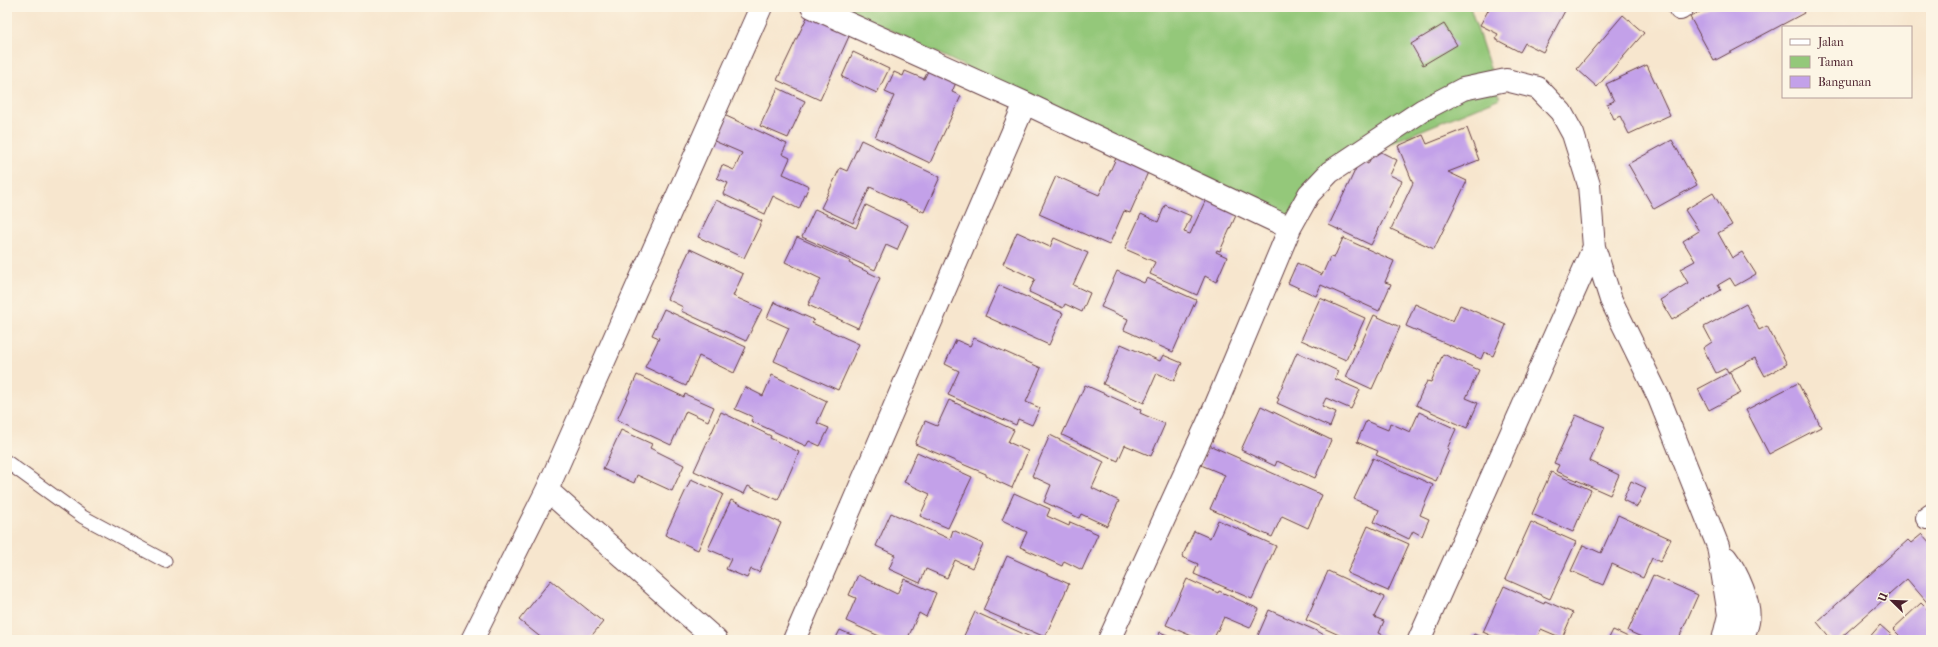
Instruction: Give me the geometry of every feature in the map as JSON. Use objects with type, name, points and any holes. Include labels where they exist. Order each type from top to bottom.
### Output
[{"type":"street","points":[[472,640],[547,490],[761,7]]},
{"type":"street","points":[[812,7],[1024,103],[1290,228]]},
{"type":"street","points":[[1678,7],[1680,9],[1683,7]]},
{"type":"street","points":[[1109,640],[1215,407],[1290,228],[1309,194],[1330,172],[1423,110],[1463,89],[1506,80],[1538,88],[1561,112],[1572,134],[1588,185],[1594,247],[1611,300],[1658,398],[1718,546],[1729,562],[1747,603],[1748,623],[1741,640]]},
{"type":"street","points":[[794,640],[1024,103]]},
{"type":"street","points":[[1419,640],[1594,247]]},
{"type":"street","points":[[547,490],[716,640]]},
{"type":"street","points":[[1718,546],[1729,615],[1723,640]]},
{"type":"lane","points":[[7,462],[83,517],[165,561]]},
{"type":"green space","points":[[843,7],[1470,7],[1500,98],[1398,140],[1332,179],[1284,222]]},
{"type":"building","points":[[1490,7],[1567,7],[1543,52],[1525,43],[1520,52],[1495,39],[1498,34],[1480,25]]},
{"type":"building","points":[[1709,7],[1801,7],[1804,13],[1714,61],[1690,17]]},
{"type":"building","points":[[809,13],[851,32],[820,100],[777,80]]},
{"type":"building","points":[[1623,15],[1644,33],[1597,87],[1577,69]]},
{"type":"building","points":[[1444,24],[1457,45],[1423,65],[1411,44]]},
{"type":"building","points":[[853,52],[889,69],[877,93],[842,77]]},
{"type":"building","points":[[1647,65],[1670,115],[1629,134],[1620,116],[1614,119],[1607,104],[1614,101],[1606,84]]},
{"type":"building","points":[[930,67],[957,80],[952,92],[961,96],[930,163],[875,137],[894,96],[885,92],[894,72],[903,76],[905,71],[924,79]]},
{"type":"building","points":[[778,88],[805,101],[788,138],[760,126]]},
{"type":"building","points":[[724,115],[787,144],[782,154],[790,158],[783,174],[809,186],[799,209],[773,196],[765,214],[723,194],[728,183],[717,178],[722,165],[734,170],[742,153],[712,140]]},
{"type":"building","points":[[1467,128],[1479,160],[1448,172],[1467,181],[1434,249],[1391,229],[1413,183],[1398,146],[1423,135],[1427,144]]},
{"type":"building","points":[[861,140],[940,177],[924,212],[870,187],[853,223],[821,208],[840,168],[847,171]]},
{"type":"building","points":[[1672,140],[1697,185],[1654,209],[1628,164]]},
{"type":"building","points":[[1375,149],[1397,160],[1390,175],[1402,181],[1371,245],[1329,225],[1360,160],[1368,164]]},
{"type":"building","points":[[1117,156],[1149,170],[1130,213],[1124,211],[1109,245],[1039,214],[1056,176],[1099,195]]},
{"type":"building","points":[[1713,193],[1732,225],[1718,233],[1732,258],[1742,252],[1756,274],[1735,286],[1730,278],[1718,285],[1721,290],[1672,320],[1660,300],[1688,283],[1680,269],[1695,261],[1683,241],[1699,231],[1685,210]]},
{"type":"building","points":[[1207,197],[1238,211],[1220,251],[1217,250],[1216,252],[1227,257],[1216,282],[1205,276],[1197,295],[1150,274],[1155,262],[1125,249],[1141,214],[1158,222],[1165,205],[1191,216],[1184,232],[1190,234]]},
{"type":"building","points":[[716,200],[762,221],[744,258],[698,237]]},
{"type":"building","points":[[866,205],[908,225],[897,250],[886,245],[875,270],[802,237],[815,209],[856,228]]},
{"type":"building","points":[[1017,232],[1050,247],[1054,238],[1088,253],[1073,285],[1090,293],[1082,312],[1065,304],[1063,308],[1029,292],[1035,279],[1003,264]]},
{"type":"building","points":[[797,237],[850,261],[849,263],[880,278],[858,328],[808,305],[821,279],[785,262]]},
{"type":"building","points":[[1343,238],[1394,261],[1385,282],[1391,284],[1379,311],[1321,285],[1316,296],[1288,283],[1297,263],[1322,275],[1330,257],[1334,258]]},
{"type":"building","points":[[690,249],[743,274],[733,296],[762,309],[746,341],[681,311],[683,307],[667,299]]},
{"type":"building","points":[[1117,271],[1144,283],[1147,278],[1196,300],[1173,352],[1124,330],[1128,319],[1101,307]]},
{"type":"building","points":[[999,285],[1063,313],[1049,345],[985,316]]},
{"type":"building","points":[[1320,298],[1365,318],[1346,360],[1301,340]]},
{"type":"building","points":[[774,302],[814,320],[812,323],[859,344],[838,390],[774,361],[789,328],[767,318]]},
{"type":"building","points":[[1415,304],[1453,321],[1460,305],[1506,325],[1493,356],[1484,352],[1481,359],[1406,326]]},
{"type":"building","points":[[1746,304],[1759,330],[1767,326],[1787,364],[1765,376],[1755,358],[1728,372],[1726,368],[1716,373],[1703,348],[1712,342],[1704,327]]},
{"type":"building","points":[[664,309],[746,347],[734,373],[699,356],[686,386],[645,367],[659,338],[652,335]]},
{"type":"building","points":[[1374,315],[1400,327],[1372,389],[1346,377]]},
{"type":"building","points":[[974,338],[1041,368],[1026,402],[1040,408],[1032,425],[1018,419],[1016,425],[948,395],[959,371],[945,364],[956,340],[970,346]]},
{"type":"building","points":[[1121,344],[1160,361],[1163,355],[1182,363],[1174,381],[1157,373],[1144,403],[1103,384]]},
{"type":"building","points":[[1297,352],[1338,371],[1335,379],[1360,390],[1351,409],[1326,398],[1322,406],[1336,412],[1330,427],[1277,403],[1279,399],[1277,398]]},
{"type":"building","points":[[1443,354],[1479,370],[1466,398],[1478,403],[1467,428],[1416,405],[1427,381],[1431,382]]},
{"type":"building","points":[[1730,372],[1741,393],[1709,410],[1698,389]]},
{"type":"building","points":[[637,375],[684,397],[685,394],[714,407],[708,421],[686,411],[671,445],[617,420]]},
{"type":"building","points":[[772,375],[827,401],[817,423],[829,428],[820,446],[809,441],[806,446],[751,421],[753,417],[735,409],[745,387],[763,396]]},
{"type":"building","points":[[1798,383],[1821,427],[1769,454],[1746,410]]},
{"type":"building","points":[[1085,385],[1141,410],[1140,413],[1165,424],[1151,456],[1125,445],[1118,461],[1062,435]]},
{"type":"building","points":[[949,400],[1014,430],[1008,442],[1028,451],[1012,488],[986,476],[986,474],[915,444],[925,421],[937,426]]},
{"type":"building","points":[[1261,406],[1331,440],[1315,478],[1277,461],[1275,466],[1241,450]]},
{"type":"building","points":[[721,412],[771,436],[770,438],[799,452],[778,500],[748,486],[744,494],[694,471]]},
{"type":"building","points":[[1419,412],[1456,429],[1447,449],[1449,450],[1436,481],[1376,455],[1378,451],[1357,442],[1366,421],[1388,430],[1390,423],[1410,432]]},
{"type":"building","points":[[1576,415],[1605,427],[1590,461],[1619,475],[1610,495],[1556,471],[1559,465],[1554,463]]},
{"type":"building","points":[[621,430],[652,444],[650,448],[684,465],[672,491],[637,475],[634,483],[603,469]]},
{"type":"building","points":[[1050,435],[1104,462],[1092,488],[1119,501],[1107,526],[1081,514],[1079,518],[1044,502],[1051,485],[1032,476]]},
{"type":"building","points":[[1209,445],[1322,495],[1308,528],[1282,516],[1272,537],[1210,509],[1225,475],[1201,465]]},
{"type":"building","points":[[917,452],[972,477],[948,528],[920,516],[930,494],[904,482]]},
{"type":"building","points":[[1373,458],[1433,485],[1420,515],[1429,519],[1422,536],[1413,531],[1409,539],[1374,522],[1379,510],[1354,499]]},
{"type":"building","points":[[1551,472],[1591,490],[1573,532],[1532,514]]},
{"type":"building","points":[[691,479],[723,494],[698,550],[665,535]]},
{"type":"building","points":[[1631,481],[1646,488],[1637,507],[1623,500]]},
{"type":"building","points":[[1014,493],[1050,509],[1047,516],[1069,526],[1070,522],[1098,534],[1082,570],[1064,561],[1062,566],[1020,547],[1027,532],[1002,520]]},
{"type":"building","points":[[731,500],[781,523],[759,572],[751,569],[747,578],[726,569],[731,559],[708,549]]},
{"type":"building","points":[[891,513],[950,539],[953,530],[983,544],[972,568],[955,560],[947,578],[926,569],[920,583],[889,569],[895,555],[876,546]]},
{"type":"building","points":[[1618,515],[1671,539],[1660,562],[1652,558],[1643,578],[1612,564],[1603,585],[1571,571],[1583,545],[1601,553]]},
{"type":"building","points":[[1218,520],[1276,546],[1252,599],[1194,574],[1198,564],[1182,557],[1194,531],[1210,538]]},
{"type":"building","points":[[1531,522],[1576,542],[1550,599],[1505,579]]},
{"type":"building","points":[[1368,526],[1409,544],[1388,591],[1347,573]]},
{"type":"building","points":[[1922,534],[1931,544],[1931,607],[1907,579],[1838,640],[1832,640],[1817,622],[1908,540],[1911,543]]},
{"type":"building","points":[[1007,556],[1069,584],[1045,637],[983,610]]},
{"type":"building","points":[[1328,571],[1384,597],[1374,617],[1384,621],[1379,633],[1394,640],[1350,640],[1306,620]]},
{"type":"building","points":[[858,575],[897,594],[904,579],[936,593],[926,617],[919,613],[907,640],[888,640],[846,621],[856,598],[849,595]]},
{"type":"building","points":[[1653,575],[1698,595],[1678,640],[1648,640],[1628,631]]},
{"type":"building","points":[[1187,579],[1218,593],[1219,591],[1259,609],[1250,628],[1224,617],[1213,640],[1201,640],[1166,625]]},
{"type":"building","points":[[551,580],[603,622],[588,640],[544,640],[519,620]]},
{"type":"building","points":[[1504,586],[1544,604],[1545,601],[1573,613],[1562,638],[1541,629],[1536,640],[1500,640],[1483,632]]},
{"type":"building","points":[[1921,603],[1931,613],[1931,640],[1904,640],[1893,629]]},
{"type":"building","points":[[1269,610],[1319,632],[1333,640],[1256,640]]},
{"type":"building","points":[[975,612],[1037,640],[962,640]]},
{"type":"building","points":[[1880,625],[1897,640],[1867,640]]},
{"type":"building","points":[[840,630],[863,640],[835,640]]},
{"type":"building","points":[[1613,630],[1626,636],[1637,640],[1608,640]]},
{"type":"building","points":[[1160,632],[1179,640],[1157,640]]},
{"type":"building","points":[[1474,634],[1487,640],[1471,640]]},
{"type":"building","points":[[1848,635],[1853,640],[1844,640]]}]
